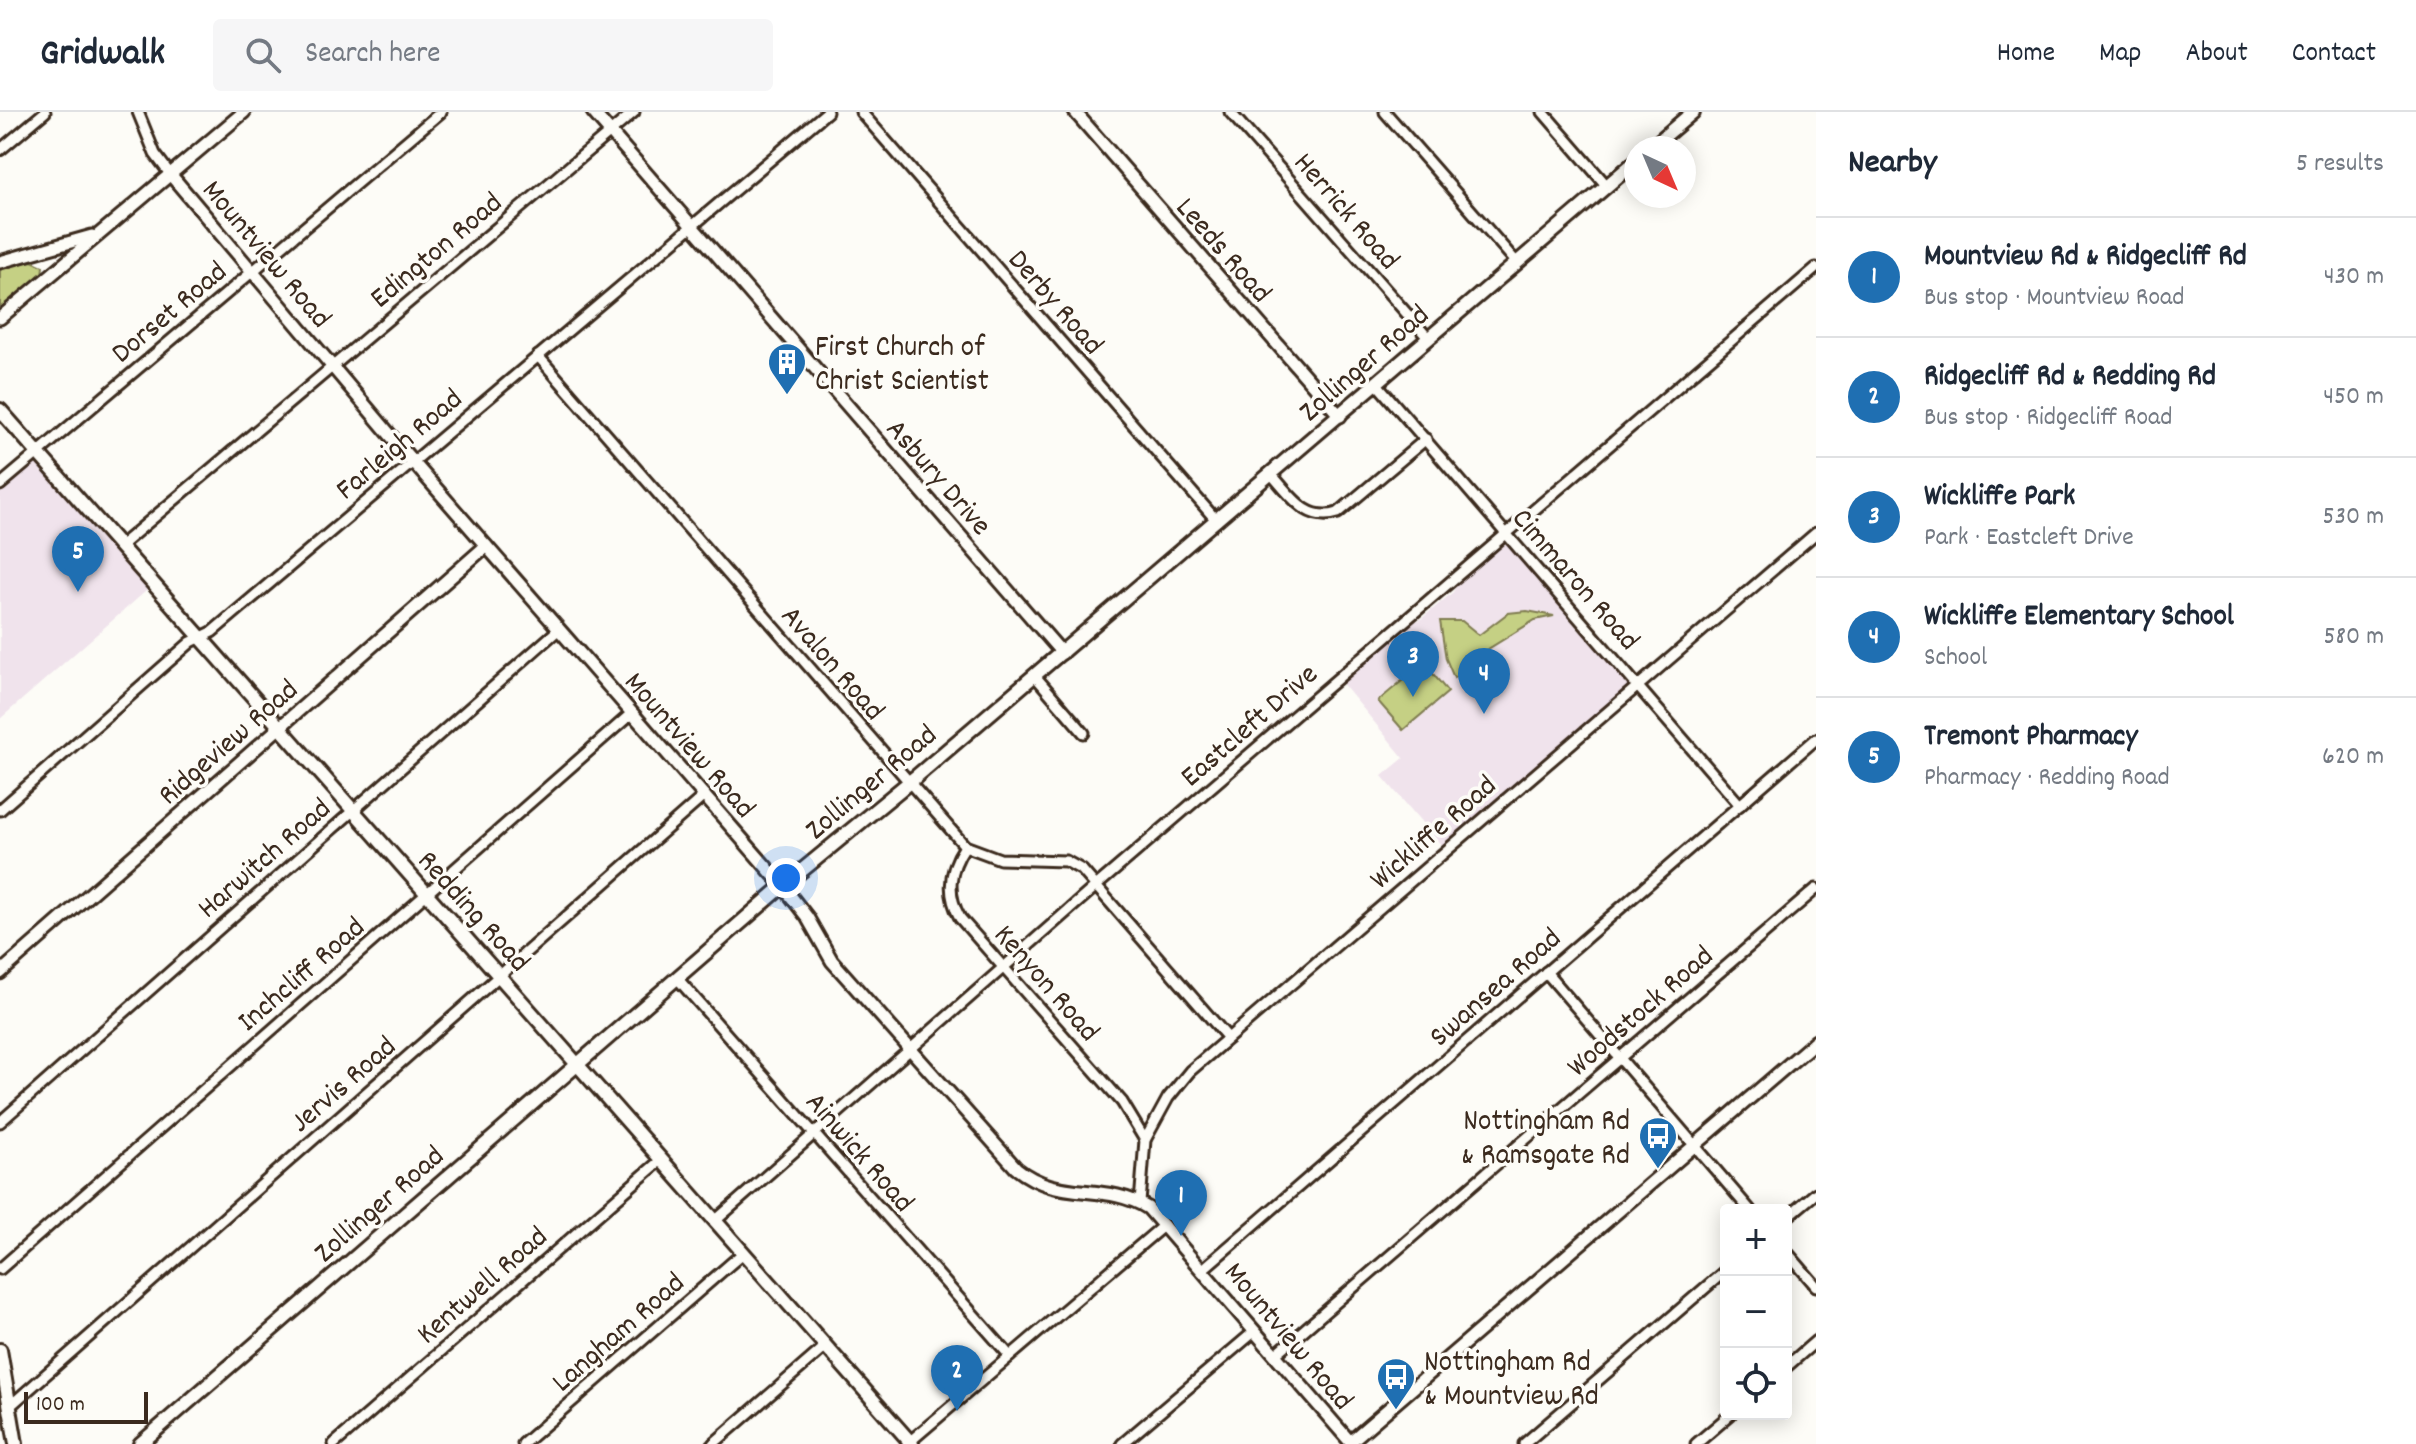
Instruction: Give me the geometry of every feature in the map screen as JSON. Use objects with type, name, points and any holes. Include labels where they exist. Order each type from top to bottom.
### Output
[{"type":"main road","points":[[1665,136],[1693,112]]},
{"type":"main road","name":"Zollinger Road","points":[[140,1444],[783,886],[1272,475],[1624,171]]},
{"type":"main road","name":"Redding Road","points":[[0,410],[910,1443]]},
{"type":"main road","points":[[0,1350],[16,1444]]},
{"type":"street","points":[[0,150],[45,112]]},
{"type":"street","name":"Mountview Road","points":[[138,112],[155,154],[170,174],[413,462],[783,886],[807,917],[832,961],[910,1049],[1024,1174],[1059,1190],[1107,1193],[1140,1203],[1203,1269],[1346,1442]]},
{"type":"street","points":[[0,318],[244,112]]},
{"type":"street","name":"Dorset Road","points":[[0,485],[441,112]]},
{"type":"street","name":"Asbury Drive","points":[[593,112],[1062,653]]},
{"type":"street","name":"Edington Road","points":[[120,546],[634,112]]},
{"type":"street","name":"Farleigh Road","points":[[0,810],[185,647],[413,462],[827,112]]},
{"type":"street","name":"Derby Road","points":[[861,112],[1217,521]]},
{"type":"street","name":"Leeds Road","points":[[1075,112],[1340,416]]},
{"type":"street","name":"Herrick Road","points":[[1230,112],[1429,339]]},
{"type":"street","points":[[1385,112],[1517,263]]},
{"type":"street","points":[[1543,112],[1607,186]]},
{"type":"street","points":[[0,262],[99,234]]},
{"type":"street","name":"Eastcleft Drive","points":[[715,1221],[1096,886],[1816,268]]},
{"type":"street","name":"Avalon Road","points":[[538,356],[965,846],[1000,859],[1066,861],[1082,870],[1228,1038]]},
{"type":"street","name":"Cimmaron Road","points":[[1377,384],[1740,805]]},
{"type":"street","points":[[1272,475],[1312,515],[1325,517],[1338,513],[1426,439]]},
{"type":"street","name":"Wickliffe Road","points":[[1140,1203],[1145,1140],[1180,1082],[1816,533]]},
{"type":"street","name":"Ridgeview Road","points":[[0,973],[486,546]]},
{"type":"street","name":"Harwitch Road","points":[[0,1122],[559,629]]},
{"type":"street","points":[[1035,676],[1084,733]]},
{"type":"street","name":"Inchcliff Road","points":[[0,1269],[632,713]]},
{"type":"street","name":"Swansea Road","points":[[1203,1269],[1816,739]]},
{"type":"street","name":"Jervis Road","points":[[10,1406],[705,795]]},
{"type":"street","name":"Kenyon Road","points":[[965,846],[953,870],[951,897],[960,918],[1122,1102],[1145,1140]]},
{"type":"street","name":"Woodstock Road","points":[[1276,1354],[1816,889]]},
{"type":"street","points":[[1546,972],[1745,1204]]},
{"type":"street","name":"Ainwick Road","points":[[677,978],[1010,1356]]},
{"type":"street","points":[[1346,1442],[1816,1041]]},
{"type":"street","name":"Kentwell Road","points":[[334,1444],[661,1160]]},
{"type":"street","points":[[1792,1213],[1816,1193]]},
{"type":"street","points":[[910,1443],[1164,1225]]},
{"type":"street","name":"Langham Road","points":[[523,1444],[743,1253]]},
{"type":"street","points":[[1792,1258],[1816,1286]]},
{"type":"street","points":[[1524,1444],[1720,1275]]},
{"type":"street","points":[[1122,1444],[1255,1331]]},
{"type":"street","points":[[1792,1362],[1816,1341]]},
{"type":"street","points":[[713,1444],[826,1346]]},
{"type":"street","points":[[1696,1444],[1724,1420]]},
{"type":"shaded area","points":[[38,453],[154,584],[0,719],[0,485]]},
{"type":"shaded area","points":[[1507,543],[1580,631],[1589,636],[1631,686],[1443,847],[1382,776],[1404,758],[1341,682],[1409,624],[1421,619],[1453,592],[1458,583]]},
{"type":"green space","points":[[32,261],[43,266],[42,275],[0,311],[0,267]]},
{"type":"green space","points":[[1527,611],[1554,616],[1535,620],[1485,651],[1488,658],[1478,659],[1454,678],[1446,659],[1440,621],[1462,621],[1479,635],[1508,613]]},
{"type":"green space","points":[[1429,669],[1448,692],[1403,730],[1378,701],[1414,671]]},
{"type":"place","name":"First Church of Christ Scientist","points":[[787,396]]},
{"type":"place","name":"Tremont Pharmacy","points":[[78,592]]},
{"type":"place","name":"Wickliffe Park","points":[[1413,697]]},
{"type":"place","name":"Wickliffe Elementary School","points":[[1484,714]]},
{"type":"place","name":"Nottingham Rd & Ramsgate Rd","points":[[1658,1170]]},
{"type":"place","name":"Mountview Rd & Ridgecliff Rd","points":[[1181,1236]]},
{"type":"place","name":"Ridgecliff Rd & Redding Rd","points":[[957,1411]]},
{"type":"place","name":"Nottingham Rd & Mountview Rd","points":[[1396,1411]]}]
